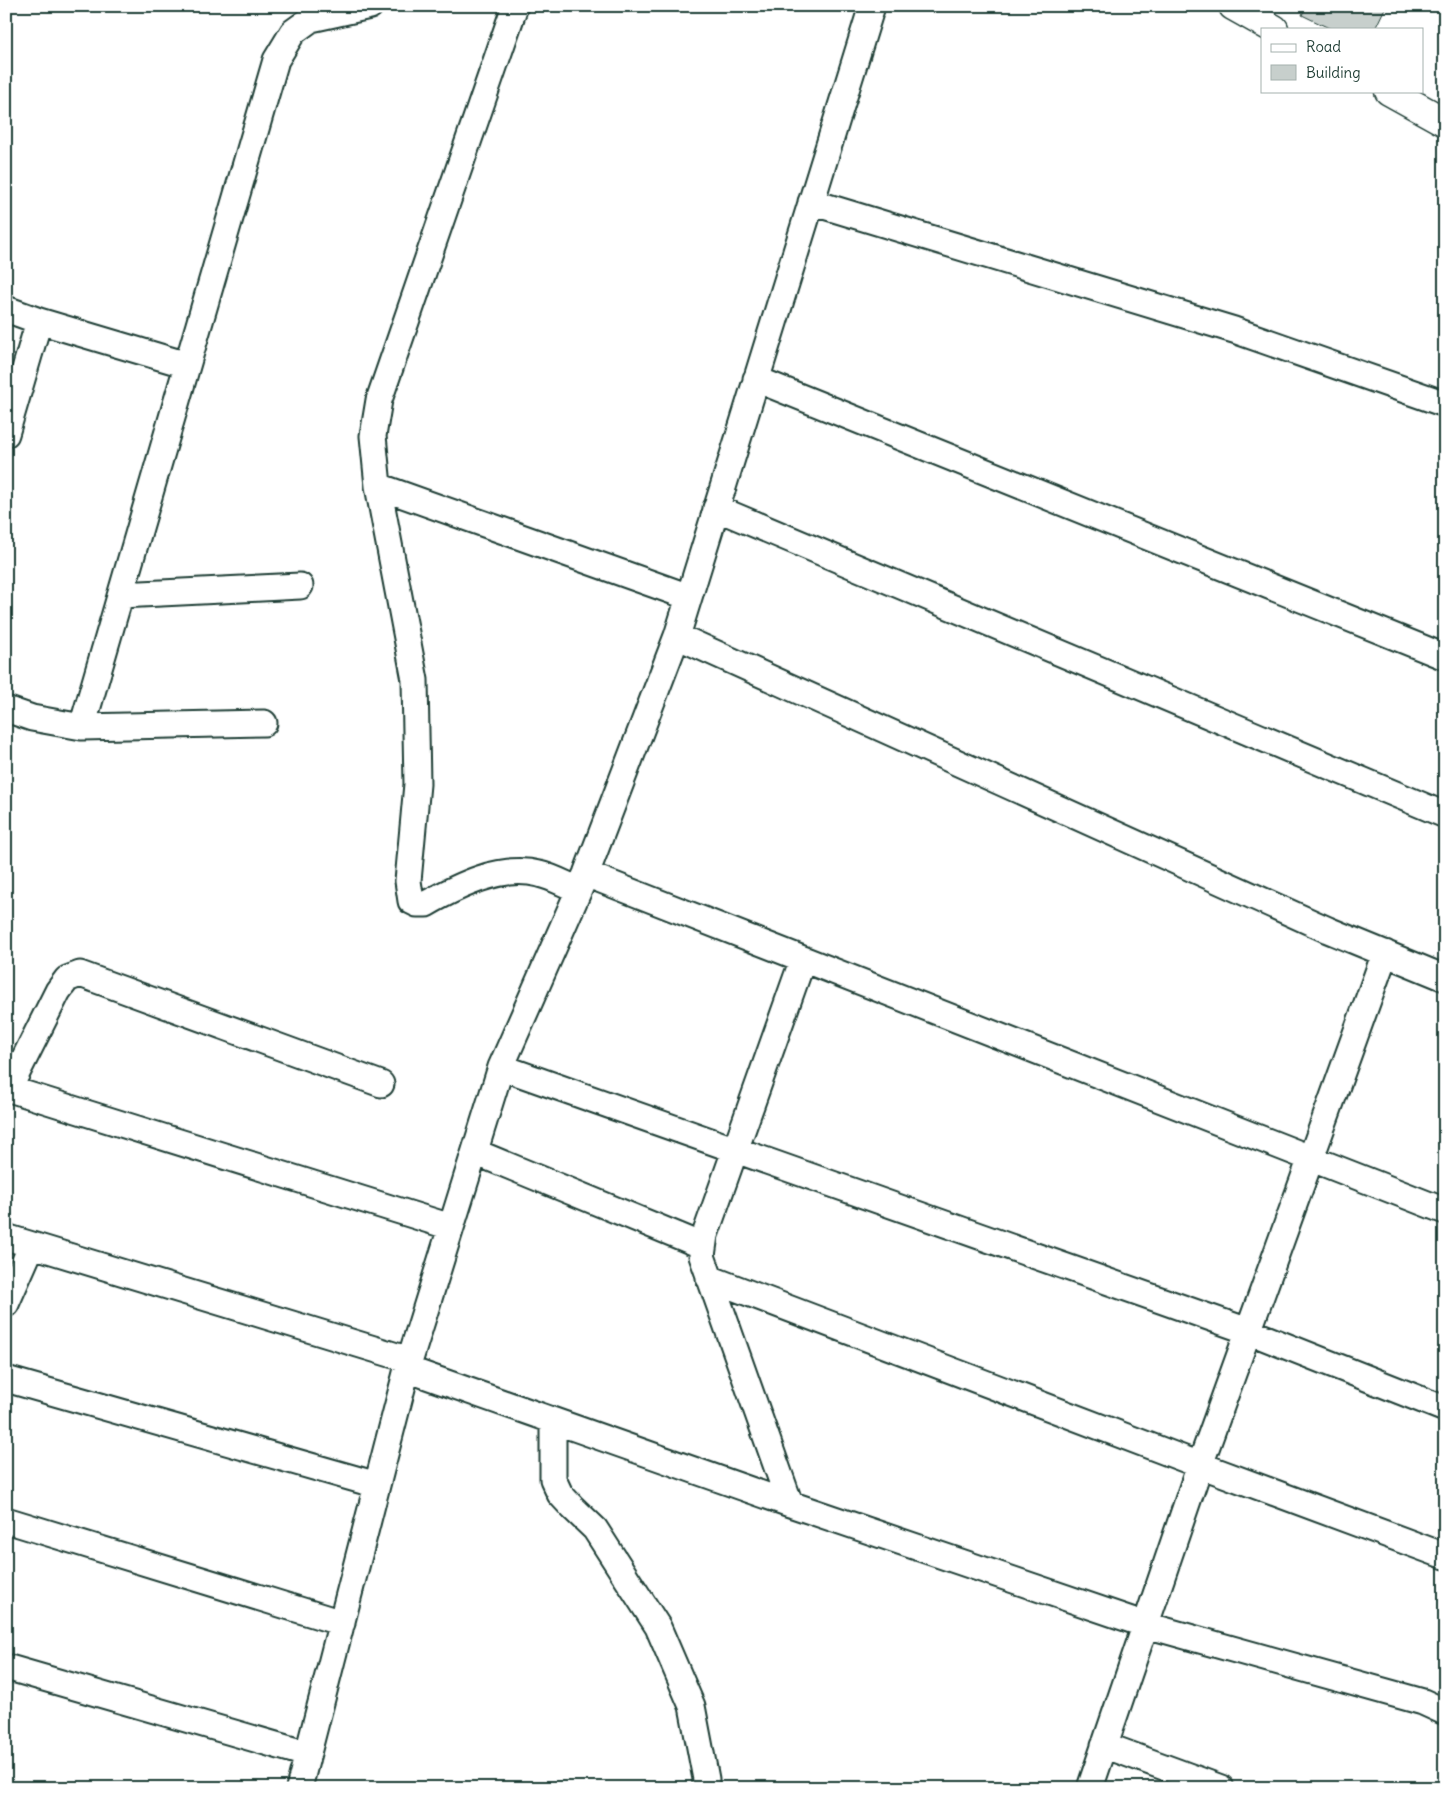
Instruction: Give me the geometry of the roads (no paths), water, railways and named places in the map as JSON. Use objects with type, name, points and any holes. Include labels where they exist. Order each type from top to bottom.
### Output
[{"type":"main road","points":[[1233,6],[1272,28]]},
{"type":"main road","points":[[1391,92],[1445,122]]},
{"type":"street","points":[[82,727],[276,60],[293,32],[311,19],[370,6]]},
{"type":"street","points":[[515,6],[379,400],[373,436],[378,486],[415,680],[417,784],[408,881],[412,901],[417,904],[426,904],[493,874],[532,872],[582,882],[803,959],[1445,1211]]},
{"type":"street","points":[[299,1788],[409,1365],[502,1067],[582,882],[677,636],[872,6]]},
{"type":"street","points":[[810,202],[1234,330],[1445,404]]},
{"type":"street","points":[[6,309],[39,321],[187,365]]},
{"type":"street","points":[[6,434],[39,321]]},
{"type":"street","points":[[756,379],[1445,657]]},
{"type":"street","points":[[378,486],[689,597]]},
{"type":"street","points":[[716,508],[1445,815]]},
{"type":"street","points":[[121,594],[300,586]]},
{"type":"street","points":[[677,636],[1319,926],[1445,978]]},
{"type":"street","points":[[6,709],[32,718],[82,727],[264,722]]},
{"type":"street","points":[[1090,1788],[1200,1465],[1385,953]]},
{"type":"street","points":[[790,1504],[702,1256],[705,1235],[803,959]]},
{"type":"street","points":[[380,1084],[80,974],[67,979],[58,991],[8,1089],[451,1227]]},
{"type":"street","points":[[502,1067],[1248,1331],[1445,1410]]},
{"type":"street","points":[[475,1152],[703,1246]]},
{"type":"street","points":[[6,1237],[409,1365],[553,1421],[1146,1625],[1423,1702],[1445,1712]]},
{"type":"street","points":[[6,1304],[32,1245]]},
{"type":"street","points":[[709,1278],[1445,1556]]},
{"type":"street","points":[[6,1379],[377,1485]]},
{"type":"street","points":[[553,1421],[554,1479],[560,1494],[595,1529],[658,1627],[692,1706],[706,1779],[705,1788]]},
{"type":"street","points":[[6,1520],[342,1623]]},
{"type":"street","points":[[6,1667],[308,1754]]},
{"type":"street","points":[[1104,1745],[1221,1788]]}]
